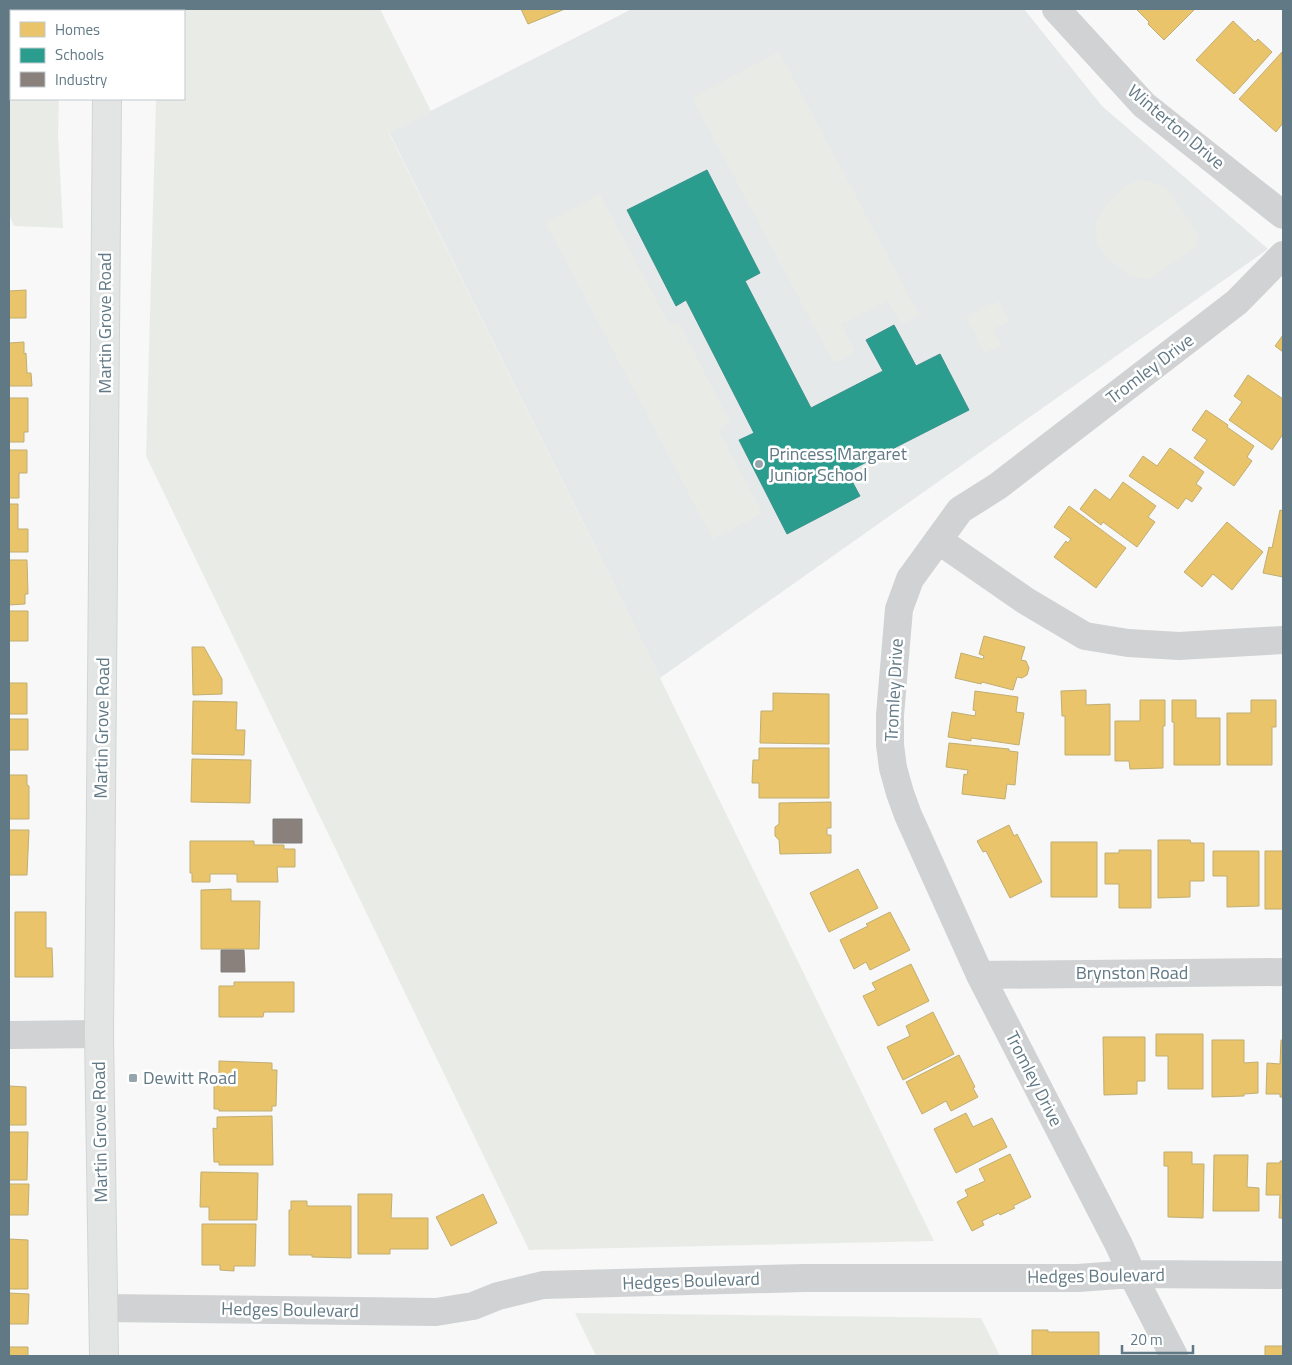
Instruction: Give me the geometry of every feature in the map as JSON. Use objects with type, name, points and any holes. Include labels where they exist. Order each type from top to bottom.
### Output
[{"type":"main road","name":"Martin Grove Road","points":[[104,1356],[99,1034],[107,100]]},
{"type":"street","name":"Winterton Drive","points":[[1056,9],[1144,105],[1283,215]]},
{"type":"street","name":"Tromley Drive","points":[[1174,1356],[980,975],[900,793],[890,745],[890,715],[900,609],[910,579],[960,510],[998,486],[1238,302],[1283,255]]},
{"type":"street","points":[[938,540],[1026,600],[1085,636],[1128,643],[1179,646],[1283,640]]},
{"type":"street","name":"Brynston Road","points":[[980,975],[1283,972]]},
{"type":"street","points":[[9,1035],[99,1034]]},
{"type":"street","name":"Hedges Boulevard","points":[[103,1308],[436,1312],[472,1306],[498,1296],[543,1285],[804,1278],[1078,1278],[1132,1274],[1283,1275]]},
{"type":"shaded area","points":[[9,9],[59,9],[10,10],[10,100],[59,100],[58,135],[63,228],[14,226],[9,215]]},
{"type":"shaded area","points":[[380,9],[431,111],[389,133],[660,678],[934,1241],[529,1250],[146,456],[156,100],[185,100],[185,10],[158,10]]},
{"type":"shaded area","name":"Princess Margaret Junior School","points":[[632,9],[1024,9],[1102,106],[1268,249],[660,678],[389,132]]},
{"type":"shaded area","points":[[779,52],[919,315],[901,324],[888,300],[841,324],[855,352],[834,363],[692,98]]},
{"type":"shaded area","points":[[1139,180],[1151,182],[1168,189],[1198,233],[1196,247],[1149,279],[1130,275],[1109,260],[1097,243],[1096,222],[1107,205],[1125,186]]},
{"type":"shaded area","points":[[600,195],[670,326],[678,322],[730,422],[718,429],[762,513],[713,539],[546,223]]},
{"type":"shaded area","points":[[999,301],[1009,321],[993,329],[1001,345],[985,353],[967,317]]},
{"type":"shaded area","points":[[575,1313],[981,1318],[1000,1356],[596,1356]]},
{"type":"building: Homes","points":[[521,9],[565,9],[528,24]]},
{"type":"building: Homes","points":[[1136,9],[1192,9],[1194,10],[1164,40]]},
{"type":"building: Homes","points":[[1233,21],[1255,42],[1258,39],[1272,52],[1234,94],[1196,60]]},
{"type":"building: Homes","points":[[1282,52],[1283,123],[1276,132],[1239,99]]},
{"type":"building: Homes","points":[[26,290],[26,318],[9,318],[9,291]]},
{"type":"building: Homes","points":[[1283,335],[1283,352],[1275,346]]},
{"type":"building: Homes","points":[[24,342],[27,373],[31,373],[32,386],[9,386],[9,343]]},
{"type":"building: Homes","points":[[1248,375],[1283,399],[1283,434],[1272,450],[1229,420],[1242,402],[1234,396]]},
{"type":"building: Homes","points":[[9,398],[28,398],[28,432],[24,432],[24,442],[9,442]]},
{"type":"building: Homes","points":[[1206,410],[1254,446],[1247,457],[1252,461],[1234,486],[1194,458],[1207,440],[1192,430]]},
{"type":"building: Homes","points":[[1170,448],[1204,472],[1196,484],[1202,488],[1192,502],[1186,498],[1178,509],[1129,476],[1143,456],[1157,466]]},
{"type":"building: Homes","points":[[9,450],[27,450],[27,473],[19,473],[19,498],[9,498]]},
{"type":"building: Homes","points":[[1123,482],[1156,506],[1148,517],[1155,522],[1137,547],[1103,522],[1101,525],[1080,509],[1095,489],[1110,500]]},
{"type":"building: Homes","points":[[9,504],[18,504],[18,529],[28,529],[28,552],[9,552]]},
{"type":"building: Homes","points":[[1069,506],[1126,548],[1096,588],[1054,557],[1066,541],[1068,543],[1071,539],[1054,527]]},
{"type":"building: Homes","points":[[1280,510],[1283,511],[1283,577],[1263,573],[1269,547],[1272,548]]},
{"type":"building: Homes","points":[[1227,522],[1263,552],[1232,590],[1213,574],[1202,587],[1184,572]]},
{"type":"building: Homes","points":[[9,560],[27,560],[28,594],[25,594],[25,604],[9,605]]},
{"type":"building: Homes","points":[[9,611],[28,611],[28,641],[9,641]]},
{"type":"building: Homes","points":[[984,636],[1025,647],[1021,660],[1026,661],[1029,668],[1027,675],[1022,678],[1017,677],[1013,690],[982,682],[981,684],[955,678],[961,653],[983,659],[984,656],[979,654]]},
{"type":"building: Homes","points":[[192,647],[204,647],[222,679],[222,694],[193,695]]},
{"type":"building: Homes","points":[[9,683],[27,683],[27,714],[9,714]]},
{"type":"building: Homes","points":[[1086,690],[1086,705],[1110,704],[1110,755],[1065,755],[1065,716],[1062,716],[1061,691]]},
{"type":"building: Homes","points":[[975,691],[1018,697],[1016,712],[1024,713],[1019,745],[971,738],[971,741],[948,737],[952,712],[975,716],[976,711],[973,710]]},
{"type":"building: Homes","points":[[773,693],[829,694],[829,744],[760,743],[761,711],[773,711]]},
{"type":"building: Homes","points":[[1140,700],[1165,700],[1163,768],[1130,769],[1129,761],[1115,761],[1115,721],[1140,721]]},
{"type":"building: Homes","points":[[1172,700],[1196,700],[1196,718],[1220,718],[1220,765],[1174,765]]},
{"type":"building: Homes","points":[[1251,700],[1276,700],[1276,727],[1272,727],[1272,765],[1227,765],[1227,713],[1251,713]]},
{"type":"building: Homes","points":[[193,701],[237,702],[236,730],[245,730],[244,755],[192,754]]},
{"type":"building: Homes","points":[[9,719],[28,719],[28,750],[9,750]]},
{"type":"building: Homes","points":[[949,743],[1009,749],[1009,751],[1018,752],[1015,785],[1007,784],[1005,799],[962,794],[964,774],[967,775],[968,770],[946,767]]},
{"type":"building: Homes","points":[[759,748],[829,748],[829,798],[759,798],[759,783],[752,783],[753,760],[759,760]]},
{"type":"building: Homes","points":[[192,759],[251,760],[250,803],[191,802]]},
{"type":"building: Homes","points":[[9,775],[27,775],[29,819],[9,819]]},
{"type":"building: Homes","points":[[831,802],[831,828],[827,828],[827,835],[831,835],[831,853],[780,854],[779,840],[775,836],[775,827],[779,824],[779,803]]},
{"type":"building: Homes","points":[[1009,825],[1014,836],[1017,834],[1042,882],[1010,898],[986,851],[983,852],[977,841]]},
{"type":"building: Homes","points":[[9,830],[29,830],[27,875],[9,875]]},
{"type":"building: Homes","points":[[1158,840],[1190,840],[1191,843],[1204,843],[1204,881],[1190,881],[1190,897],[1158,898]]},
{"type":"building: Homes","points":[[190,841],[254,841],[254,845],[284,845],[284,849],[295,849],[295,867],[277,867],[278,882],[237,882],[237,874],[210,874],[210,882],[192,882],[192,873],[190,873]]},
{"type":"building: Homes","points":[[1051,842],[1097,842],[1097,897],[1051,897]]},
{"type":"building: Homes","points":[[1119,850],[1151,850],[1151,908],[1119,908],[1119,884],[1105,884],[1105,853],[1119,853]]},
{"type":"building: Homes","points":[[1213,851],[1259,851],[1259,906],[1227,907],[1227,876],[1213,876]]},
{"type":"building: Homes","points":[[1265,851],[1283,851],[1283,909],[1265,909]]},
{"type":"building: Homes","points":[[858,869],[878,908],[829,932],[810,893]]},
{"type":"building: Homes","points":[[231,889],[231,901],[260,901],[259,949],[201,949],[201,890]]},
{"type":"building: Homes","points":[[15,912],[46,912],[46,948],[52,948],[53,977],[15,977]]},
{"type":"building: Homes","points":[[890,912],[910,950],[870,970],[866,962],[854,969],[840,940]]},
{"type":"building: Homes","points":[[911,964],[929,1001],[878,1026],[863,996],[876,990],[872,983]]},
{"type":"building: Homes","points":[[234,982],[294,982],[294,1012],[264,1012],[263,1017],[219,1017],[219,986],[234,986]]},
{"type":"building: Homes","points":[[933,1012],[954,1054],[903,1080],[887,1047],[910,1036],[906,1026]]},
{"type":"building: Homes","points":[[1156,1034],[1203,1034],[1203,1089],[1168,1089],[1168,1056],[1156,1056]]},
{"type":"building: Homes","points":[[1103,1037],[1145,1037],[1145,1081],[1137,1081],[1137,1094],[1104,1095]]},
{"type":"building: Homes","points":[[1212,1040],[1244,1040],[1244,1063],[1258,1062],[1258,1093],[1244,1094],[1244,1096],[1212,1097]]},
{"type":"building: Homes","points":[[1281,1040],[1283,1040],[1283,1097],[1280,1097],[1280,1094],[1266,1094],[1267,1063],[1280,1064]]},
{"type":"building: Homes","points":[[959,1055],[978,1097],[951,1111],[946,1101],[922,1114],[906,1082]]},
{"type":"building: Homes","points":[[219,1061],[272,1063],[272,1070],[277,1070],[276,1106],[272,1106],[272,1111],[219,1111],[219,1109],[214,1109],[214,1085],[211,1085],[211,1074],[219,1075]]},
{"type":"building: Homes","points":[[9,1086],[26,1087],[26,1125],[9,1125]]},
{"type":"building: Homes","points":[[966,1113],[973,1127],[992,1118],[1007,1147],[956,1173],[934,1129]]},
{"type":"building: Homes","points":[[272,1116],[273,1165],[219,1165],[219,1162],[214,1162],[213,1128],[217,1129],[217,1117]]},
{"type":"building: Homes","points":[[9,1132],[28,1132],[27,1180],[9,1180]]},
{"type":"building: Homes","points":[[1164,1152],[1192,1152],[1192,1164],[1204,1164],[1203,1218],[1168,1217],[1168,1166],[1164,1166]]},
{"type":"building: Homes","points":[[1010,1154],[1031,1197],[1013,1206],[1015,1208],[982,1221],[984,1225],[972,1231],[957,1202],[968,1196],[965,1190],[985,1181],[979,1169]]},
{"type":"building: Homes","points":[[1214,1155],[1248,1155],[1247,1187],[1259,1188],[1259,1211],[1213,1211]]},
{"type":"building: Homes","points":[[1280,1161],[1283,1161],[1283,1218],[1279,1218],[1280,1195],[1266,1195],[1267,1163],[1280,1163]]},
{"type":"building: Homes","points":[[201,1172],[258,1173],[257,1220],[209,1220],[209,1207],[200,1207]]},
{"type":"building: Homes","points":[[9,1184],[29,1184],[28,1215],[9,1215]]},
{"type":"building: Homes","points":[[358,1194],[392,1194],[391,1218],[428,1218],[428,1249],[390,1249],[390,1254],[358,1254]]},
{"type":"building: Homes","points":[[483,1194],[497,1223],[451,1246],[436,1217]]},
{"type":"building: Homes","points":[[291,1201],[307,1201],[307,1206],[351,1206],[351,1258],[289,1255],[289,1210],[291,1210]]},
{"type":"building: Homes","points":[[202,1224],[256,1224],[255,1266],[234,1266],[234,1271],[220,1270],[220,1265],[202,1265]]},
{"type":"building: Homes","points":[[9,1239],[28,1240],[28,1289],[9,1289]]},
{"type":"building: Homes","points":[[9,1293],[29,1294],[28,1324],[9,1324]]},
{"type":"building: Homes","points":[[1032,1330],[1048,1330],[1048,1332],[1099,1332],[1099,1356],[1032,1356]]},
{"type":"building: Homes","points":[[1265,1346],[1283,1346],[1283,1356],[1265,1356]]},
{"type":"building: Homes","points":[[9,1347],[28,1347],[28,1356],[9,1356]]},
{"type":"building: Schools","points":[[707,170],[760,273],[745,281],[811,408],[883,371],[866,340],[894,325],[916,366],[940,354],[969,410],[847,472],[860,496],[787,534],[739,440],[754,433],[686,300],[676,306],[627,210]]},
{"type":"building: Industry","points":[[273,819],[302,819],[302,843],[273,843]]},
{"type":"building: Industry","points":[[221,950],[244,950],[245,972],[221,972]]},
{"type":"place","name":"Princess Margaret Junior School","points":[[759,464]]},
{"type":"place","name":"Dewitt Road","points":[[133,1078]]}]
